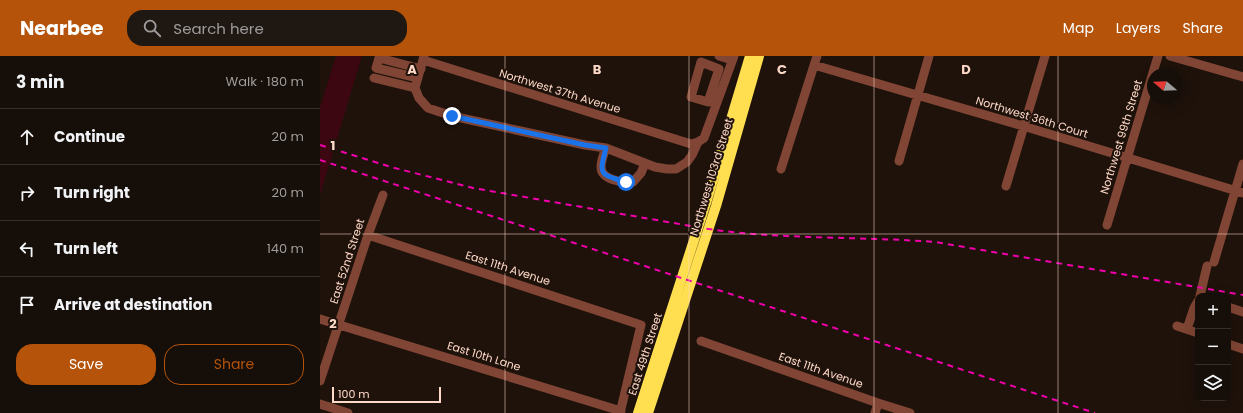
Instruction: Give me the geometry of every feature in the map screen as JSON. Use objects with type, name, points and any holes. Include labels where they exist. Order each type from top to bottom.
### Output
[{"type":"main road","name":"Northwest 103rd Street","points":[[711,204],[750,56]]},
{"type":"main road","name":"Northwest 103rd Street","points":[[679,304],[759,56]]},
{"type":"main road","name":"East 49th Street","points":[[638,413],[679,304]]},
{"type":"main road","name":"East 49th Street","points":[[648,413],[679,304]]},
{"type":"street","points":[[719,56],[733,58]]},
{"type":"street","points":[[899,161],[929,56]]},
{"type":"street","points":[[1006,186],[1045,56]]},
{"type":"street","name":"Northwest 99th Street","points":[[1107,225],[1158,56]]},
{"type":"street","points":[[1170,56],[1243,77]]},
{"type":"street","name":"Northwest 37th Avenue","points":[[418,78],[376,68],[378,58],[423,61],[694,143]]},
{"type":"street","name":"Northwest 103rd Street","points":[[415,88],[419,98],[428,108],[452,116],[585,145],[606,148],[654,167],[676,169],[687,162],[692,155],[694,143],[704,138],[733,58]]},
{"type":"street","points":[[374,78],[415,88],[423,61]]},
{"type":"street","points":[[781,169],[816,61]]},
{"type":"street","name":"Northwest 36th Court","points":[[816,61],[917,95],[1239,191]]},
{"type":"street","points":[[606,148],[601,167],[603,173],[608,177],[626,182],[633,182],[641,173],[645,163]]},
{"type":"street","points":[[1201,293],[1210,264],[1239,191],[1243,164]]},
{"type":"street","name":"East 52nd Street","points":[[320,381],[368,235],[383,195]]},
{"type":"street","name":"East 11th Avenue","points":[[368,235],[641,325],[621,412]]},
{"type":"street","points":[[1187,329],[1195,306]]},
{"type":"street","points":[[1231,308],[1243,312]]},
{"type":"street","name":"East 10th Lane","points":[[320,319],[621,412]]},
{"type":"street","points":[[1176,326],[1195,332]]},
{"type":"street","name":"East 11th Avenue","points":[[701,341],[910,413]]},
{"type":"street","points":[[1231,345],[1243,348]]},
{"type":"street","points":[[875,413],[878,403]]},
{"type":"street","points":[[320,404],[348,413]]},
{"type":"shaded area","points":[[336,56],[362,56],[320,195],[320,107]]},
{"type":"railway","points":[[320,145],[391,167],[473,188],[702,228],[731,232],[789,236],[935,242],[1243,295]]},
{"type":"railway","points":[[320,160],[1095,413]]},
{"type":"route","points":[[452,116],[585,145],[606,148],[601,167],[603,173],[608,177],[626,182]]}]
